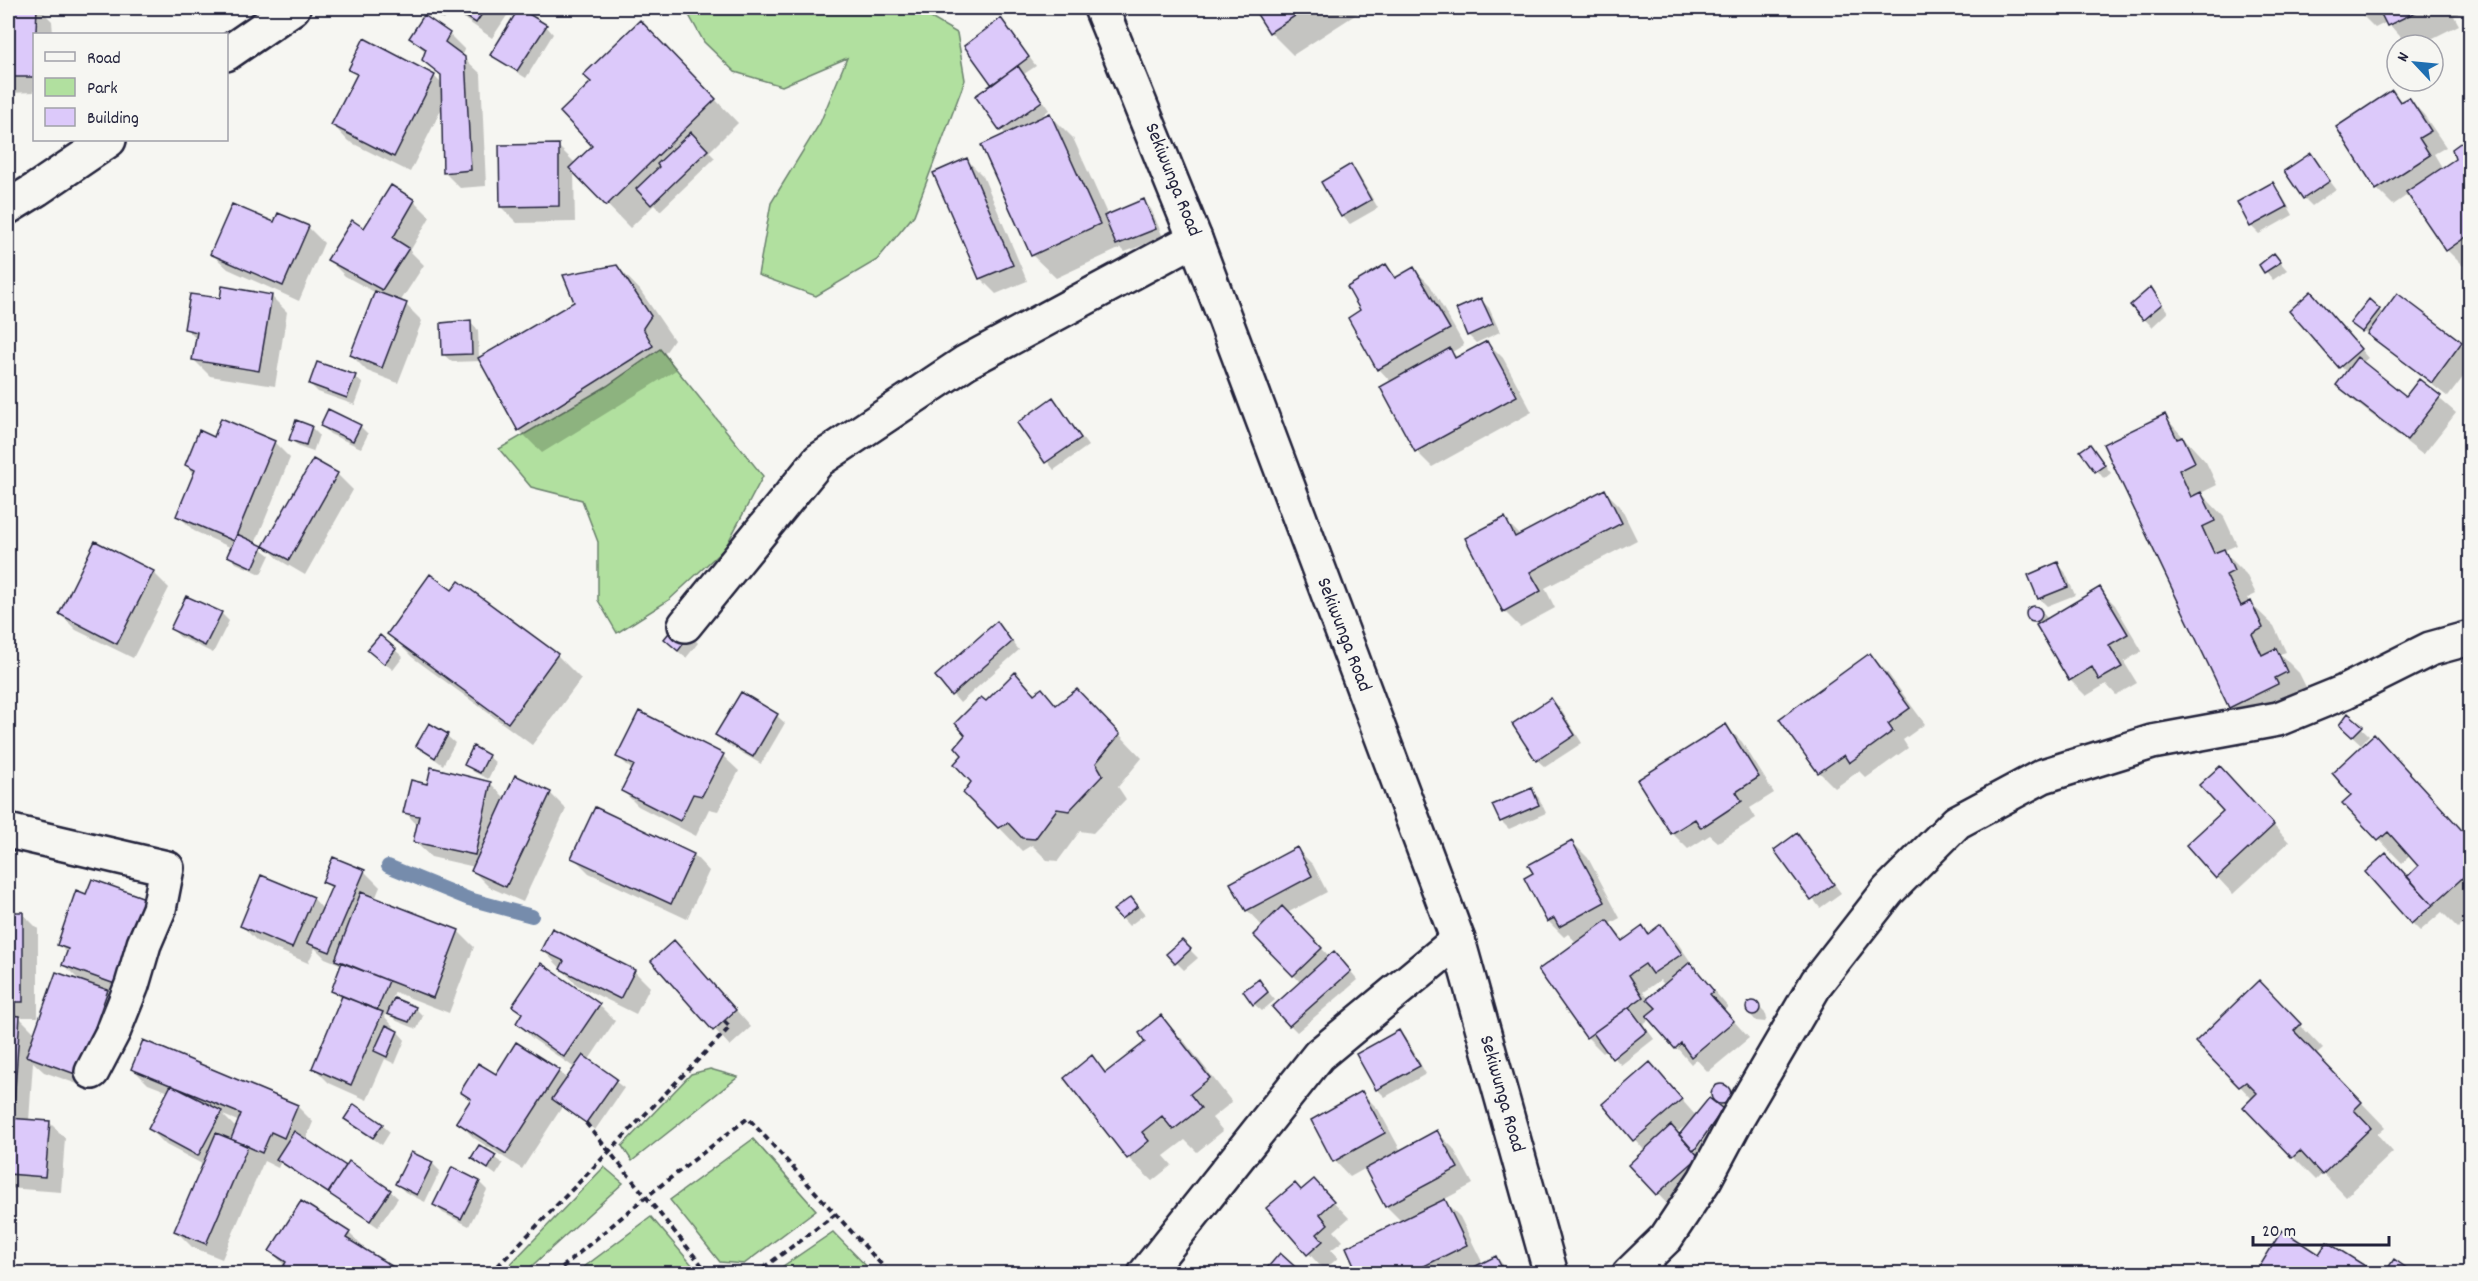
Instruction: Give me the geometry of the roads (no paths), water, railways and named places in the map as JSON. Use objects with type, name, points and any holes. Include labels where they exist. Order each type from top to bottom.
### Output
[{"type":"street","points":[[228,53],[293,8]]},
{"type":"street","name":"Sekiwunga Road","points":[[1101,8],[1196,239],[1458,940],[1551,1274]]},
{"type":"street","points":[[8,207],[108,141]]},
{"type":"street","points":[[685,625],[819,460],[966,362],[1196,239]]},
{"type":"street","points":[[1629,1274],[1666,1238],[1705,1179],[1737,1119],[1817,982],[1888,891],[1957,822],[2043,776],[2152,742],[2278,718],[2344,692],[2430,649],[2470,638]]},
{"type":"street","points":[[8,831],[167,868],[159,909],[144,944],[132,985],[114,1030],[92,1072]]},
{"type":"street","points":[[1144,1274],[1319,1055],[1458,940]]},
{"type":"waterway","points":[[388,866],[469,899],[532,916]]}]
